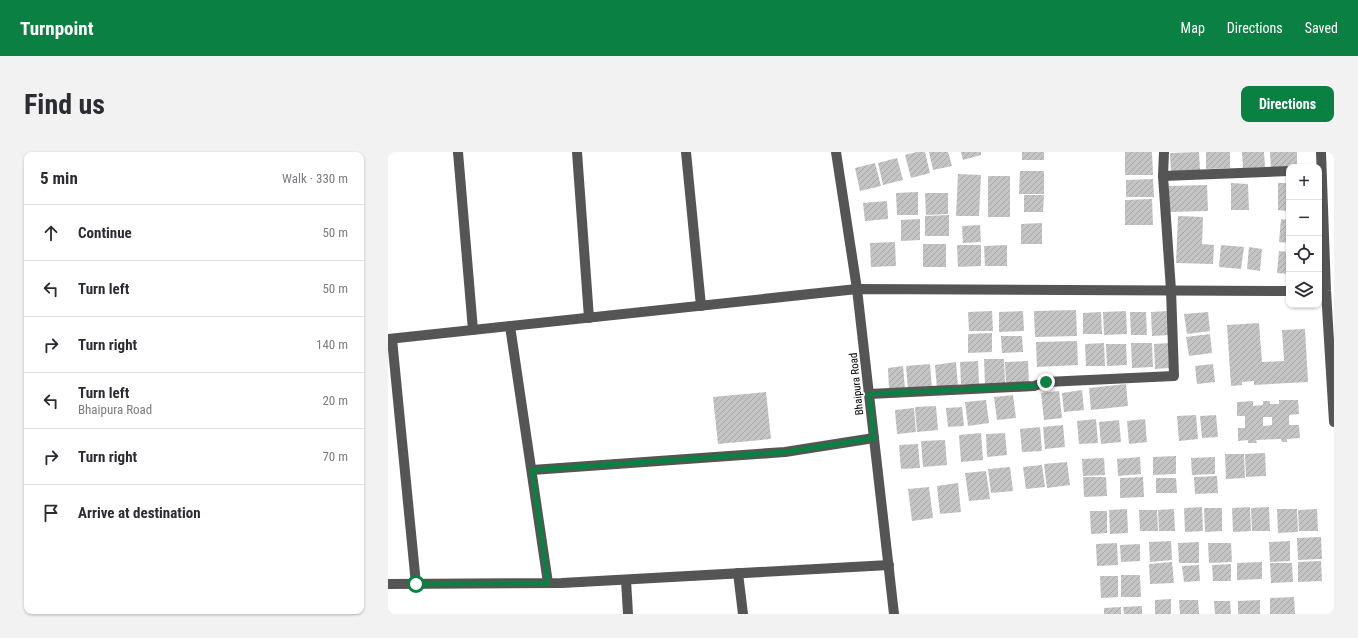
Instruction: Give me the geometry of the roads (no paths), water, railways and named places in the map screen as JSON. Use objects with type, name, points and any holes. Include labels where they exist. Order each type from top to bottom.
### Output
[{"type":"street","points":[[458,152],[473,330]]},
{"type":"street","points":[[578,152],[589,318]]},
{"type":"street","points":[[686,152],[702,306]]},
{"type":"street","name":"Bhaipura Road","points":[[836,152],[858,289],[894,614]]},
{"type":"street","points":[[869,394],[1034,386],[1046,382],[1174,376],[1171,290],[1163,176],[1164,152]]},
{"type":"street","points":[[1320,164],[1321,152]]},
{"type":"street","points":[[1163,176],[1286,171]]},
{"type":"street","points":[[1321,200],[1334,422]]},
{"type":"street","points":[[416,584],[390,339],[858,289],[1286,291]]},
{"type":"street","points":[[510,326],[548,583]]},
{"type":"street","points":[[532,470],[785,452],[874,438]]},
{"type":"street","points":[[388,584],[548,583],[889,565]]},
{"type":"street","points":[[738,574],[743,614]]},
{"type":"street","points":[[626,580],[628,614]]}]
